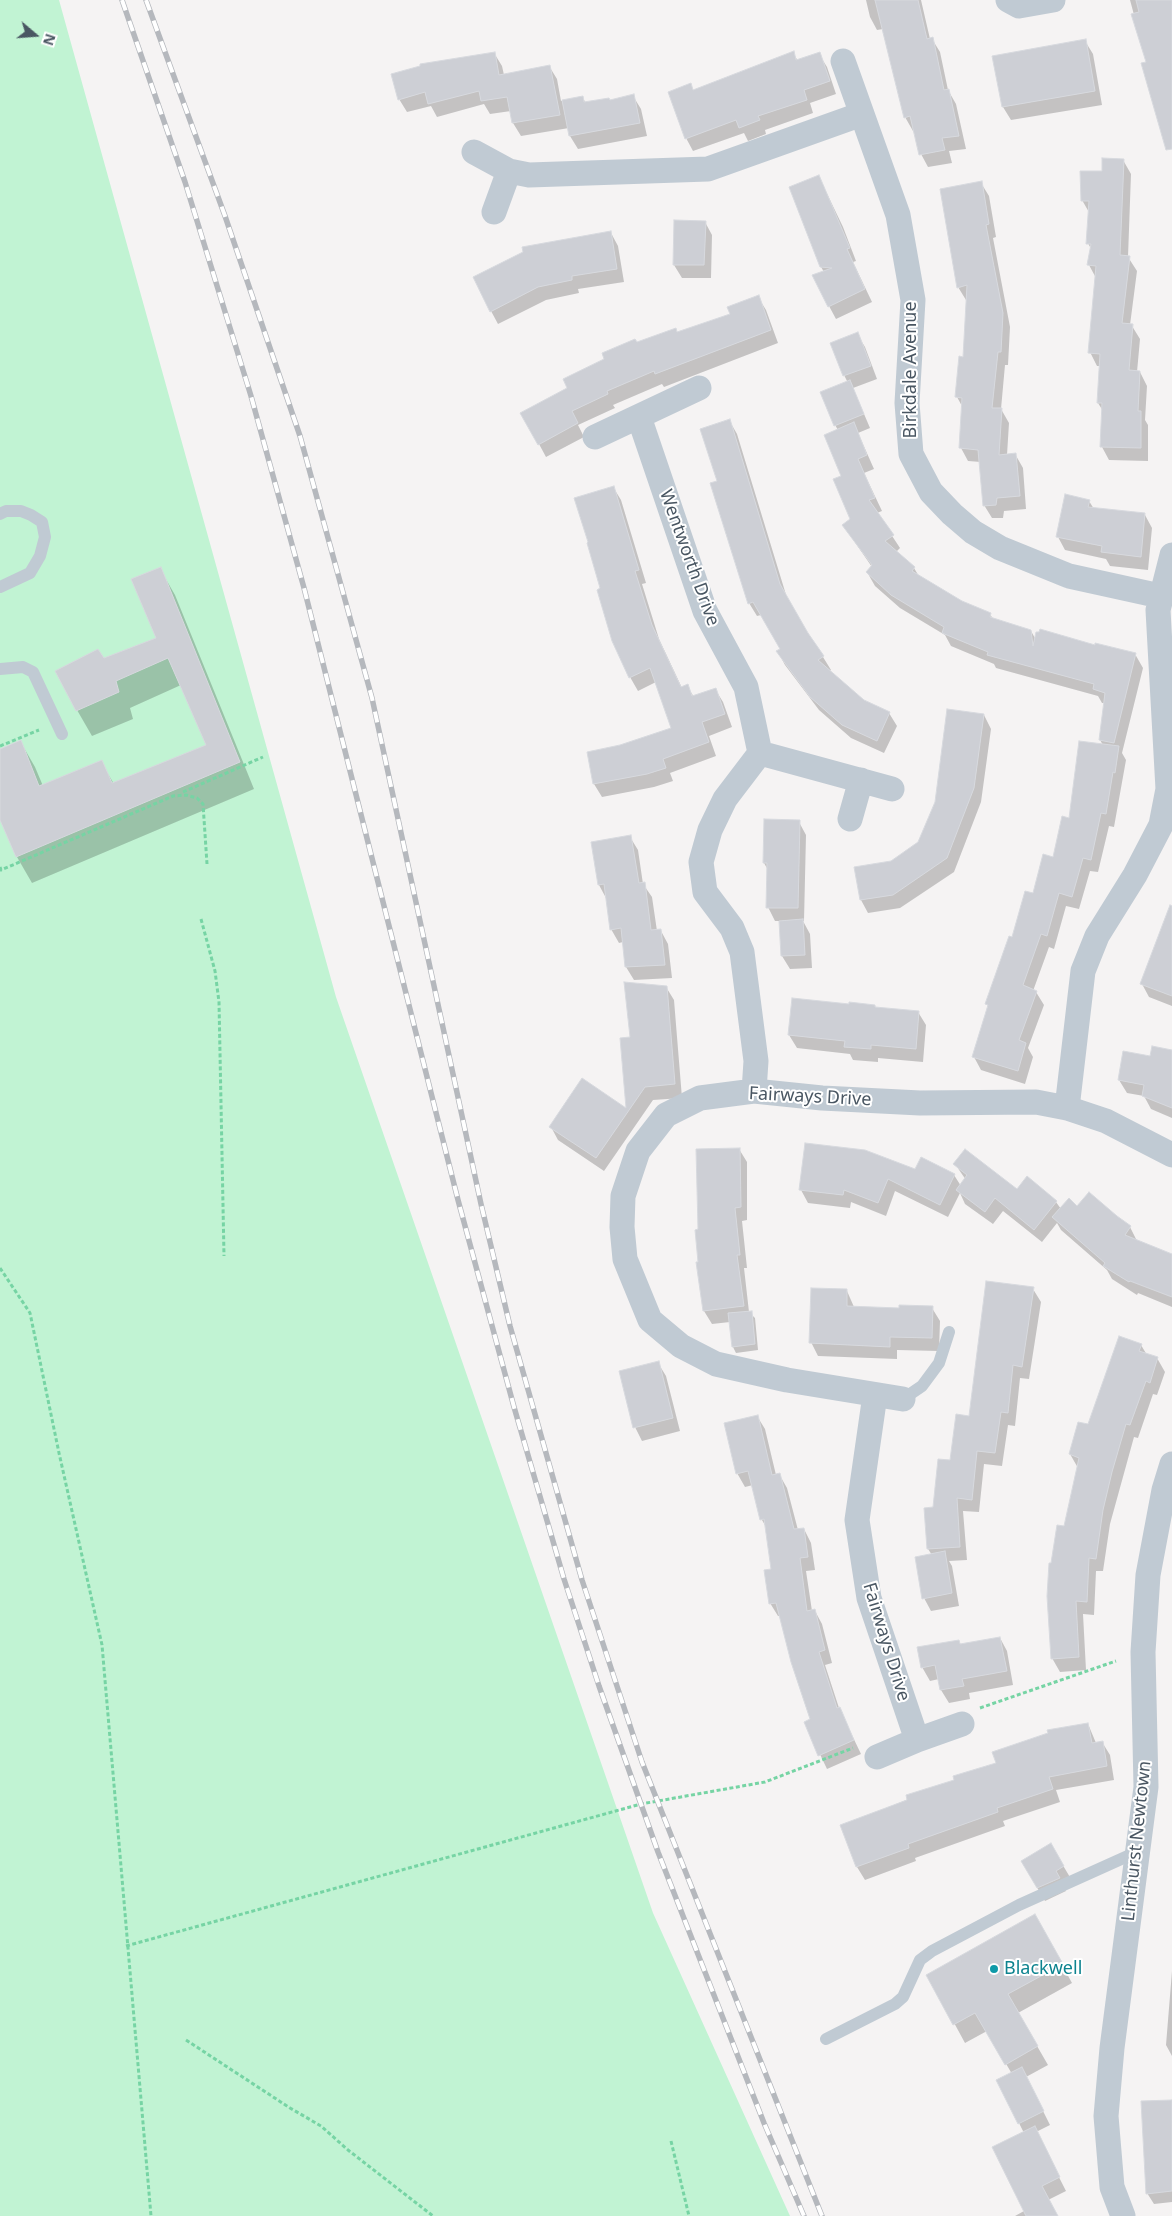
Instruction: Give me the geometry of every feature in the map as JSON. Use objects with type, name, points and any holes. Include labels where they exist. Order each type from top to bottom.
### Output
[{"type":"street","points":[[1008,0],[1019,6],[1053,0]]},
{"type":"street","name":"Birkdale Avenue","points":[[843,61],[898,215],[912,300],[907,403],[911,454],[931,492],[973,532],[1000,548],[1069,576],[1160,596]]},
{"type":"street","points":[[474,152],[509,171],[529,175],[708,169],[862,114]]},
{"type":"street","points":[[494,212],[509,171]]},
{"type":"street","points":[[595,437],[700,388]]},
{"type":"street","name":"Wentworth Drive","points":[[640,417],[705,612],[746,687],[760,753]]},
{"type":"street","points":[[1067,1108],[1083,971],[1097,936],[1135,875],[1161,825],[1168,789],[1158,610],[1160,596],[1172,555]]},
{"type":"street","points":[[754,1091],[756,1061],[742,952],[732,928],[705,892],[701,862],[710,830],[725,799],[760,753],[892,789]]},
{"type":"street","points":[[850,819],[861,780]]},
{"type":"street","name":"Fairways Drive","points":[[903,1399],[786,1380],[716,1364],[681,1346],[650,1320],[626,1259],[622,1226],[623,1196],[638,1151],[666,1115],[700,1098],[754,1091],[822,1098],[920,1104],[1036,1102],[1067,1108],[1106,1120],[1172,1155]]},
{"type":"street","name":"Fairways Drive","points":[[875,1395],[857,1520],[869,1598],[917,1740]]},
{"type":"street","name":"Linthurst Newtown","points":[[1124,2216],[1112,2187],[1106,2116],[1112,2048],[1146,1787],[1143,1652],[1148,1575],[1164,1490],[1172,1464]]},
{"type":"street","points":[[877,1757],[962,1724]]},
{"type":"lane","points":[[0,514],[6,511],[21,511],[31,515],[42,522],[46,538],[40,556],[30,573],[0,587]]},
{"type":"lane","points":[[0,669],[23,667],[34,672],[62,734]]},
{"type":"lane","points":[[903,1399],[922,1386],[940,1363],[949,1332]]},
{"type":"lane","points":[[826,2039],[895,2004],[903,1997],[920,1960],[932,1951],[1019,1905],[1139,1851]]},
{"type":"path","points":[[0,746],[45,727]]},
{"type":"path","points":[[183,792],[264,757]]},
{"type":"path","points":[[0,866],[1,870],[173,796],[197,798],[203,804],[207,864]]},
{"type":"path","points":[[201,919],[215,971],[220,1002],[224,1256]]},
{"type":"path","points":[[0,1268],[30,1313],[102,1645],[126,1946],[151,2216]]},
{"type":"path","points":[[962,1724],[963,1714],[1143,1652]]},
{"type":"path","points":[[126,1946],[634,1806],[765,1782],[871,1741],[877,1757]]},
{"type":"path","points":[[186,2040],[321,2126],[348,2150],[433,2216]]},
{"type":"path","points":[[671,2142],[689,2216]]},
{"type":"green space","points":[[0,0],[59,0],[336,997],[653,1913],[790,2216],[0,2216]]},
{"type":"building","points":[[875,0],[918,0],[927,39],[933,37],[944,90],[949,89],[959,136],[942,138],[945,150],[919,155],[910,116],[904,118]]},
{"type":"building","points":[[1136,0],[1172,0],[1172,149],[1166,150],[1141,63],[1146,62],[1131,14],[1139,12]]},
{"type":"building","points":[[1086,39],[1095,91],[1002,107],[992,56]]},
{"type":"building","points":[[794,51],[796,60],[820,52],[830,81],[804,90],[807,100],[758,116],[760,120],[739,128],[736,120],[685,139],[668,92],[691,83],[693,90]]},
{"type":"building","points":[[495,52],[499,75],[550,65],[560,115],[512,123],[507,97],[481,101],[479,91],[428,104],[425,92],[398,100],[391,74],[420,66],[420,64]]},
{"type":"building","points":[[634,94],[640,123],[569,136],[562,100],[583,96],[584,102],[609,98],[610,100]]},
{"type":"building","points":[[1102,158],[1124,159],[1120,255],[1130,256],[1122,323],[1133,324],[1129,370],[1140,371],[1138,411],[1141,411],[1141,448],[1100,447],[1102,403],[1097,403],[1100,354],[1088,353],[1096,266],[1087,265],[1091,244],[1086,244],[1089,201],[1081,201],[1080,171],[1102,171]]},
{"type":"building","points":[[819,175],[850,248],[847,249],[865,289],[828,307],[812,275],[832,268],[820,267],[789,187]]},
{"type":"building","points":[[982,181],[989,224],[986,225],[1003,313],[1001,352],[998,352],[992,408],[1002,408],[999,455],[1016,453],[1020,496],[997,498],[996,505],[983,506],[978,450],[959,448],[962,398],[955,397],[959,356],[963,357],[967,285],[957,288],[940,189]]},
{"type":"building","points":[[674,220],[706,221],[704,265],[673,265]]},
{"type":"building","points":[[611,231],[617,269],[572,276],[572,280],[538,287],[490,312],[473,277],[523,252],[522,247]]},
{"type":"building","points":[[759,295],[771,330],[655,374],[654,371],[607,391],[608,394],[572,411],[578,423],[538,445],[520,413],[567,388],[563,379],[604,359],[602,353],[635,339],[637,342],[676,328],[677,332],[730,314],[727,307]]},
{"type":"building","points":[[858,332],[871,366],[843,376],[830,343]]},
{"type":"building","points":[[850,380],[864,414],[834,426],[820,392]]},
{"type":"building","points":[[730,419],[780,584],[808,633],[824,656],[818,660],[864,700],[890,712],[877,741],[842,725],[810,697],[776,651],[780,649],[753,602],[748,604],[710,483],[717,481],[700,429]]},
{"type":"building","points":[[854,422],[867,455],[858,459],[875,498],[869,500],[894,535],[885,541],[915,567],[912,571],[962,601],[991,613],[990,617],[1031,630],[1033,646],[1036,632],[1039,632],[1040,629],[1095,645],[1095,643],[1136,653],[1114,743],[1099,740],[1105,693],[1093,689],[1094,684],[987,655],[988,652],[942,633],[944,627],[891,595],[866,572],[872,565],[842,525],[850,519],[833,479],[841,476],[824,435]]},
{"type":"building","points":[[614,486],[639,570],[635,571],[652,625],[681,687],[688,684],[692,696],[716,688],[725,714],[702,722],[709,742],[663,759],[666,768],[647,774],[593,784],[587,752],[620,745],[671,728],[650,668],[629,678],[612,641],[597,590],[600,588],[588,542],[574,498]]},
{"type":"building","points":[[1065,494],[1090,500],[1088,507],[1145,513],[1141,557],[1101,552],[1102,546],[1056,537]]},
{"type":"building","points":[[161,567],[240,762],[16,857],[0,820],[0,749],[21,740],[39,786],[102,760],[112,783],[206,745],[168,658],[116,681],[119,692],[76,711],[55,671],[98,649],[104,658],[156,638],[131,579]]},
{"type":"building","points":[[947,709],[984,714],[974,788],[947,858],[893,895],[860,900],[854,867],[891,861],[918,842],[935,802]]},
{"type":"building","points":[[1079,741],[1119,746],[1115,773],[1113,772],[1106,814],[1101,813],[1091,860],[1083,858],[1072,897],[1059,893],[1047,936],[1041,934],[1023,985],[1037,991],[1019,1040],[1026,1043],[1018,1071],[972,1057],[988,1005],[985,1004],[1009,936],[1012,937],[1025,891],[1033,893],[1043,854],[1053,857],[1062,816],[1069,818]]},
{"type":"building","points":[[764,819],[800,820],[798,908],[766,908],[767,863],[763,863]]},
{"type":"building","points":[[631,835],[639,883],[645,882],[651,930],[661,929],[665,965],[625,967],[621,928],[610,930],[604,884],[598,885],[591,842]]},
{"type":"building","points":[[1170,905],[1172,906],[1172,996],[1140,984]]},
{"type":"building","points":[[803,919],[805,955],[781,956],[779,921]]},
{"type":"building","points":[[624,982],[667,986],[675,1084],[645,1087],[596,1158],[549,1127],[582,1078],[626,1108],[620,1038],[630,1037]]},
{"type":"building","points":[[792,998],[849,1004],[849,1002],[875,1005],[875,1007],[919,1011],[916,1049],[871,1045],[871,1049],[844,1047],[845,1041],[788,1035]]},
{"type":"building","points":[[1152,1046],[1172,1050],[1172,1108],[1142,1096],[1144,1085],[1118,1080],[1123,1051],[1150,1056]]},
{"type":"building","points":[[805,1143],[865,1150],[915,1169],[921,1157],[955,1174],[940,1205],[888,1179],[878,1203],[844,1190],[843,1195],[799,1190]]},
{"type":"building","points":[[740,1148],[741,1207],[735,1208],[740,1255],[737,1255],[744,1306],[703,1311],[696,1262],[698,1262],[695,1230],[698,1229],[696,1149]]},
{"type":"building","points":[[965,1149],[1017,1189],[1027,1176],[1057,1201],[1034,1230],[995,1198],[985,1212],[956,1190],[967,1175],[953,1164]]},
{"type":"building","points":[[1089,1192],[1131,1226],[1125,1235],[1172,1254],[1172,1297],[1129,1282],[1103,1266],[1105,1263],[1052,1217],[1069,1198],[1077,1206]]},
{"type":"building","points":[[986,1281],[1034,1287],[1022,1367],[1013,1365],[1008,1413],[1001,1412],[995,1453],[977,1451],[972,1500],[957,1498],[960,1547],[927,1549],[924,1508],[933,1507],[938,1459],[950,1460],[956,1414],[969,1416]]},
{"type":"building","points":[[811,1288],[847,1289],[847,1306],[899,1308],[899,1305],[933,1306],[932,1338],[890,1337],[890,1347],[809,1343]]},
{"type":"building","points":[[752,1311],[755,1344],[732,1347],[728,1313]]},
{"type":"building","points":[[1119,1336],[1142,1344],[1139,1351],[1158,1357],[1150,1383],[1146,1381],[1130,1425],[1126,1424],[1112,1472],[1103,1510],[1096,1559],[1089,1558],[1087,1602],[1076,1601],[1079,1657],[1051,1659],[1047,1596],[1049,1563],[1051,1563],[1057,1525],[1064,1526],[1079,1458],[1069,1454],[1078,1422],[1088,1424]]},
{"type":"building","points":[[659,1361],[673,1418],[633,1428],[619,1371]]},
{"type":"building","points":[[758,1415],[772,1475],[780,1473],[794,1529],[804,1528],[808,1557],[800,1558],[807,1611],[815,1609],[825,1650],[819,1652],[837,1708],[840,1707],[854,1740],[818,1756],[804,1722],[810,1719],[791,1662],[776,1603],[769,1604],[764,1570],[771,1569],[764,1519],[760,1520],[748,1471],[736,1474],[724,1423]]},
{"type":"building","points":[[945,1551],[952,1593],[922,1599],[915,1557]]},
{"type":"building","points":[[1000,1637],[1007,1671],[962,1679],[964,1686],[940,1690],[935,1665],[921,1668],[917,1647],[959,1640],[960,1644]]},
{"type":"building","points":[[1088,1723],[1092,1743],[1103,1741],[1107,1766],[1049,1777],[1053,1789],[997,1808],[998,1812],[908,1844],[909,1848],[856,1867],[840,1825],[907,1800],[906,1795],[954,1780],[953,1776],[996,1763],[992,1752],[1048,1733],[1047,1730]]},
{"type":"building","points":[[1051,1843],[1064,1866],[1056,1871],[1060,1878],[1037,1888],[1021,1861]]},
{"type":"building","name":"Blackwell","points":[[1035,1914],[1063,1964],[1008,1994],[1038,2046],[1005,2065],[975,2013],[953,2025],[926,1975]]},
{"type":"building","points":[[1022,2067],[1044,2111],[1018,2124],[996,2080]]},
{"type":"building","points":[[1172,2100],[1172,2191],[1146,2194],[1141,2101]]},
{"type":"building","points":[[1035,2126],[1060,2177],[1042,2186],[1058,2216],[1026,2216],[992,2147]]},
{"type":"railway","points":[[122,0],[185,182],[251,396],[304,588],[458,1200],[514,1407],[564,1579],[599,1686],[658,1852],[764,2123],[804,2216]]},
{"type":"railway","points":[[146,0],[225,216],[300,436],[372,698],[481,1204],[510,1326],[582,1580],[642,1762],[822,2216]]},
{"type":"place","name":"Blackwell","points":[[994,1969]]}]
